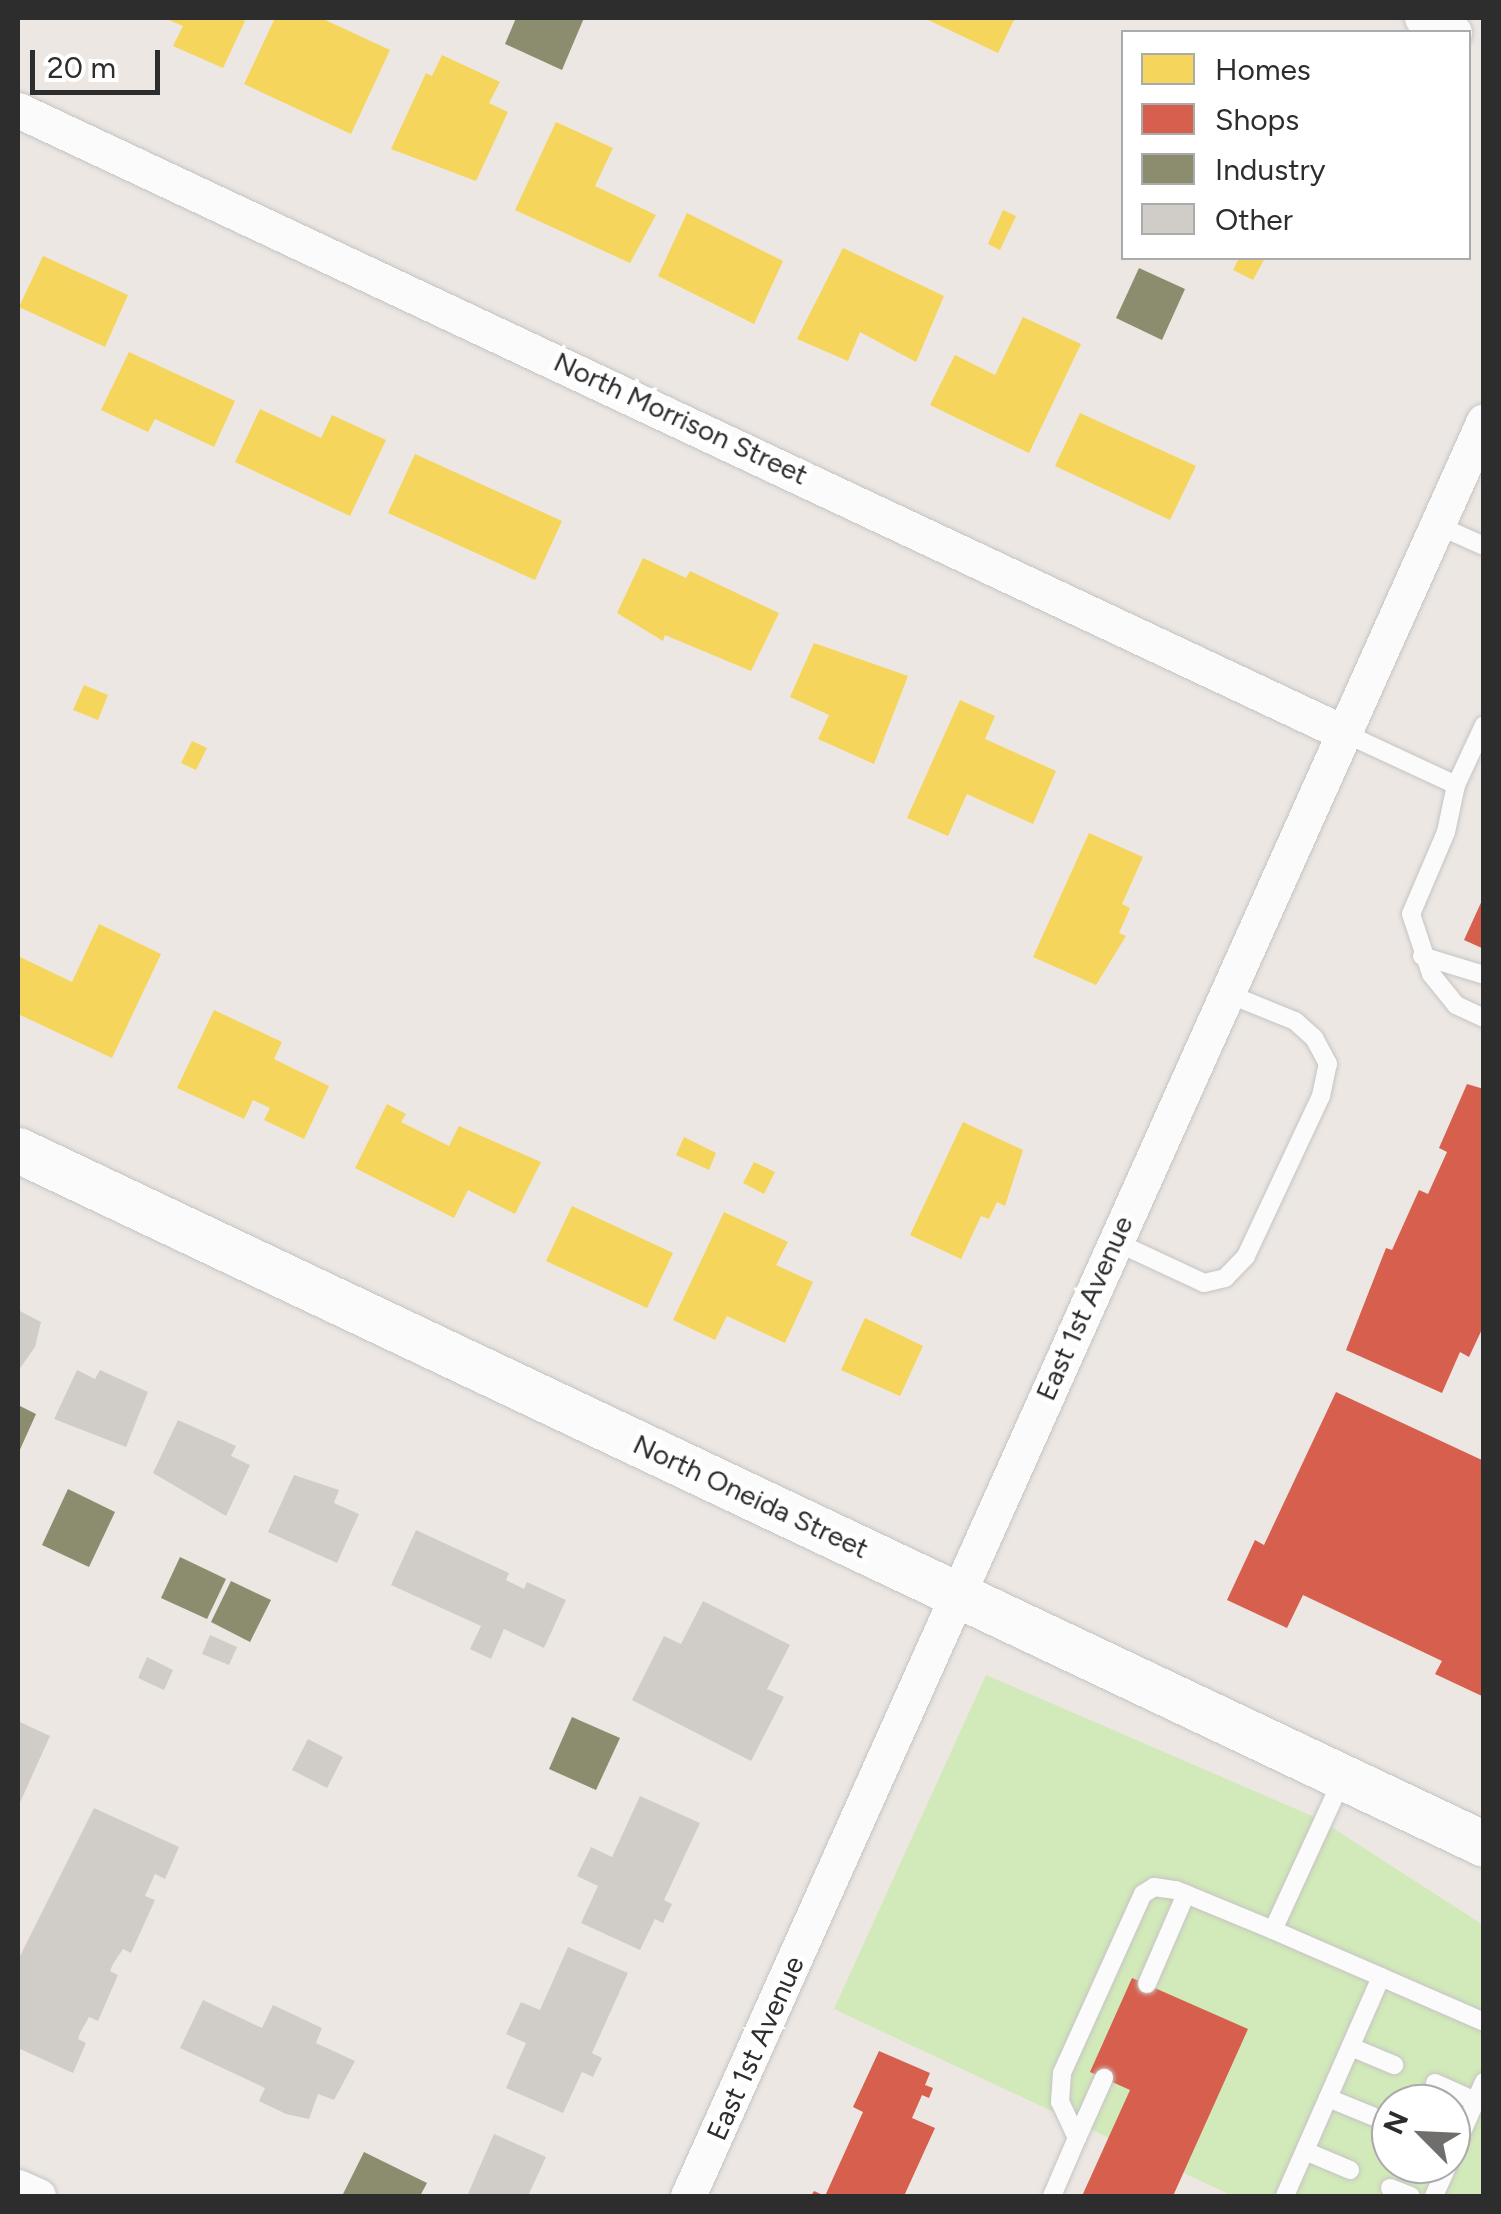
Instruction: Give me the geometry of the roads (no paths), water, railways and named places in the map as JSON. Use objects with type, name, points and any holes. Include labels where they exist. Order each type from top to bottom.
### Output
[{"type":"street","points":[[1422,18],[1449,30]]},
{"type":"street","name":"North Morrison Street","points":[[18,110],[1342,732]]},
{"type":"street","name":"East 1st Avenue","points":[[688,2196],[954,1592],[1484,421]]},
{"type":"street","name":"North Oneida Street","points":[[18,1150],[1484,1844]]},
{"type":"lane","points":[[1437,525],[1484,546]]},
{"type":"lane","points":[[1484,724],[1456,785],[1446,832],[1411,914],[1422,956],[1456,1005],[1484,1018]]},
{"type":"lane","points":[[1342,732],[1456,785]]},
{"type":"lane","points":[[1422,956],[1484,975]]},
{"type":"lane","points":[[1114,1241],[1204,1283],[1225,1278],[1246,1256],[1321,1096],[1328,1064],[1314,1038],[1296,1021],[1226,993]]},
{"type":"lane","points":[[1273,1930],[1343,1778]]},
{"type":"lane","points":[[1078,2138],[1060,2102],[1062,2072],[1143,1894],[1154,1887],[1206,1902],[1484,2022]]},
{"type":"lane","points":[[1147,1984],[1186,1894]]},
{"type":"lane","points":[[1285,2196],[1381,1977]]},
{"type":"lane","points":[[1350,2047],[1394,2066]]},
{"type":"lane","points":[[1052,2196],[1104,2078]]},
{"type":"lane","points":[[1471,2110],[1484,2082]]},
{"type":"lane","points":[[1435,2083],[1475,2101]]},
{"type":"lane","points":[[1328,2098],[1371,2116]]},
{"type":"lane","points":[[1305,2152],[1350,2170]]},
{"type":"lane","points":[[1390,2188],[1411,2196]]}]
